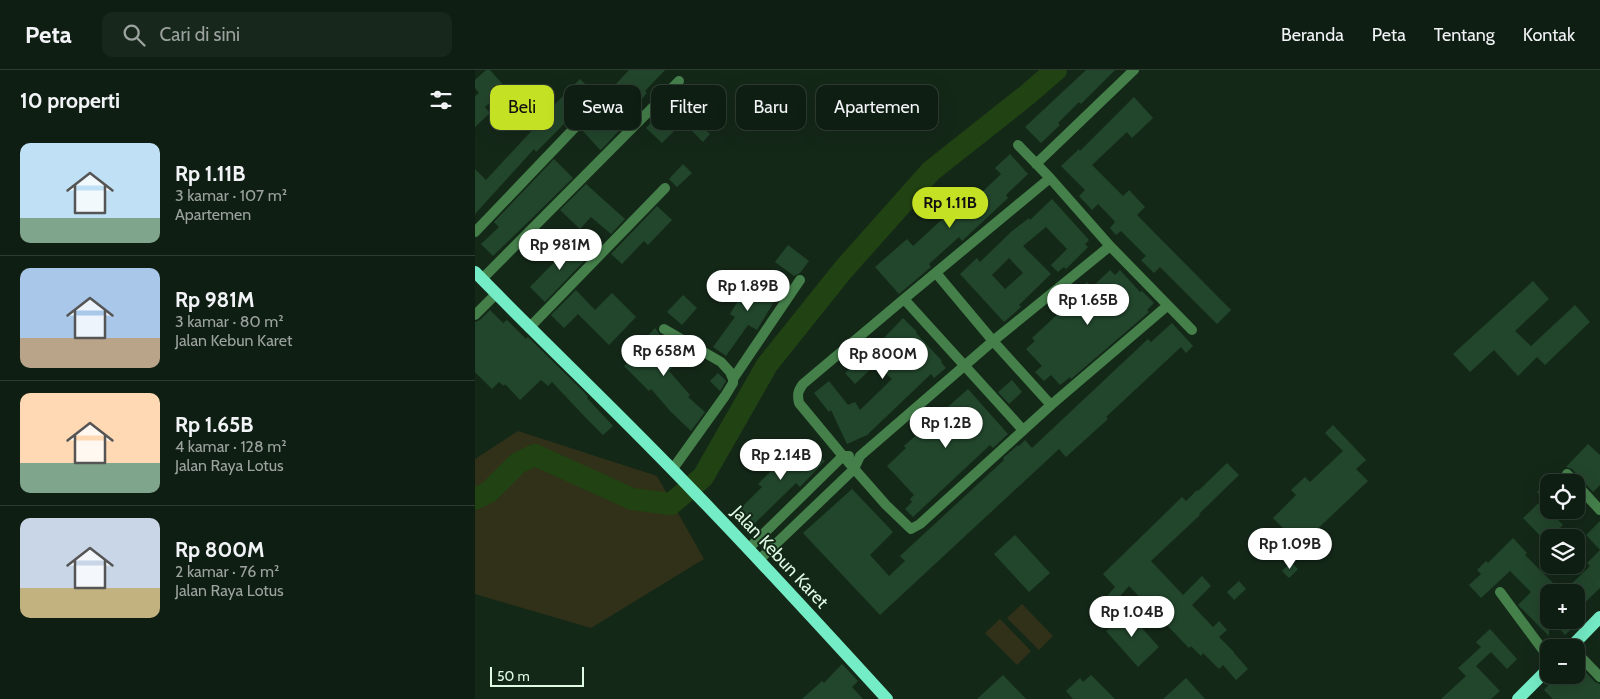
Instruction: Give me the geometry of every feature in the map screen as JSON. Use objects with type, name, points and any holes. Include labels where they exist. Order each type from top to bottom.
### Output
[{"type":"main road","name":"Jalan Kebun Karet","points":[[479,275],[529,328],[605,400],[697,494],[887,699]]},
{"type":"main road","points":[[1580,639],[1600,617]]},
{"type":"main road","points":[[1523,697],[1540,678]]},
{"type":"street","points":[[1036,164],[1134,70]]},
{"type":"street","points":[[479,275],[679,81]]},
{"type":"street","points":[[475,232],[572,130]]},
{"type":"street","points":[[1018,145],[1050,178],[1109,246],[1192,330]]},
{"type":"street","points":[[1050,178],[803,384],[797,394],[799,403],[854,469],[911,529],[937,510],[1051,405],[1167,306]]},
{"type":"street","points":[[529,328],[665,188]]},
{"type":"street","points":[[759,560],[854,469],[860,456],[993,341],[1109,246]]},
{"type":"street","points":[[936,274],[1051,405]]},
{"type":"street","points":[[676,474],[731,387],[733,379],[800,280]]},
{"type":"street","points":[[475,314],[496,294]]},
{"type":"street","points":[[903,299],[1023,430]]},
{"type":"street","points":[[665,329],[721,362],[730,372],[733,379]]},
{"type":"street","points":[[747,549],[843,456],[860,456]]},
{"type":"street","points":[[1585,493],[1600,510]]},
{"type":"street","points":[[1501,592],[1540,646]]},
{"type":"street","points":[[1585,661],[1600,677]]},
{"type":"green space","points":[[518,431],[657,476],[704,559],[591,628],[475,594],[475,459]]},
{"type":"green space","points":[[1022,604],[1053,636],[1039,650],[1007,618]]},
{"type":"green space","points":[[1000,619],[1031,651],[1017,665],[985,633]]},
{"type":"building","points":[[486,70],[490,70],[503,85],[490,85],[490,102],[485,107],[490,113],[475,127],[475,96],[479,93],[475,88],[475,80]]},
{"type":"building","points":[[629,70],[665,70],[645,91],[647,93],[641,100],[641,85],[615,85]]},
{"type":"building","points":[[1086,70],[1115,70],[1081,104],[1079,102],[1058,123],[1060,125],[1041,143],[1025,127]]},
{"type":"building","points":[[580,79],[586,85],[574,85]]},
{"type":"building","points":[[564,95],[564,124],[536,152],[534,149],[475,214],[475,169],[486,180],[532,130],[554,130],[554,105]]},
{"type":"building","points":[[1134,97],[1153,118],[1132,138],[1127,132],[1092,165],[1123,196],[1129,190],[1145,207],[1137,215],[1231,310],[1217,324],[1160,267],[1154,273],[1141,260],[1146,256],[1121,231],[1116,235],[1110,228],[1115,222],[1098,204],[1092,210],[1079,196],[1085,190],[1061,166],[1079,149],[1080,151]]},
{"type":"building","points":[[651,123],[651,130],[675,130],[662,143],[646,128]]},
{"type":"building","points":[[582,130],[620,130],[602,149],[600,150]]},
{"type":"building","points":[[691,130],[706,130],[710,134],[703,142]]},
{"type":"building","points":[[1010,154],[1028,174],[1006,195],[1008,198],[962,241],[959,237],[929,264],[931,267],[899,294],[875,267],[907,239],[913,246],[973,191],[978,196],[1001,174],[995,168]]},
{"type":"building","points":[[554,159],[573,178],[493,256],[481,244],[499,227],[494,222]]},
{"type":"building","points":[[683,164],[692,173],[677,187],[669,179]]},
{"type":"building","points":[[586,184],[625,219],[611,234],[591,217],[580,229],[560,210]]},
{"type":"building","points":[[1052,199],[1089,240],[1085,244],[1088,247],[1066,269],[1064,267],[1058,272],[1051,265],[1067,249],[1046,227],[1023,246],[1051,274],[1019,305],[1021,307],[1004,322],[960,274],[977,258],[980,262],[1012,231],[1029,218],[1030,220]],"holes":[[[1009,258],[1023,273],[1005,289],[992,275]]]},
{"type":"building","points":[[657,206],[672,220],[648,245],[644,241],[622,264],[611,254]]},
{"type":"building","points":[[575,241],[590,255],[545,302],[530,287]]},
{"type":"building","points":[[788,245],[809,261],[800,273],[794,276],[775,262]]},
{"type":"building","points":[[1110,270],[1115,275],[1120,270],[1140,292],[1142,291],[1154,303],[1147,310],[1149,312],[1071,379],[1070,377],[1060,385],[1051,375],[1044,381],[1035,372],[1042,366],[1026,349],[1035,341],[1032,338],[1061,311],[1059,309],[1087,282],[1092,287]]},
{"type":"building","points":[[754,274],[781,290],[757,330],[748,325],[726,356],[713,347],[735,317],[730,314]]},
{"type":"building","points":[[1533,281],[1549,299],[1515,331],[1531,346],[1575,305],[1590,322],[1545,365],[1537,357],[1518,376],[1494,350],[1470,372],[1453,354]]},
{"type":"building","points":[[576,290],[595,310],[612,293],[636,317],[609,345],[578,314],[564,328],[551,315]]},
{"type":"building","points":[[683,295],[697,308],[682,325],[667,312]]},
{"type":"building","points":[[490,310],[503,323],[507,320],[526,339],[528,337],[585,393],[587,398],[613,426],[603,435],[552,382],[548,386],[541,380],[520,400],[505,384],[504,386],[499,382],[492,389],[475,372],[475,322],[480,320]]},
{"type":"building","points":[[903,318],[942,361],[946,368],[934,378],[931,374],[867,435],[847,444],[831,410],[829,412],[814,393],[829,381],[848,405],[855,402],[860,410],[892,379],[876,364],[855,384],[845,373],[866,354],[864,352],[878,338],[881,341]]},
{"type":"building","points":[[1172,323],[1193,346],[1186,353],[1181,347],[1106,417],[1108,419],[1066,457],[1059,449],[880,615],[803,533],[852,489],[893,532],[870,555],[889,576],[905,561],[900,556],[1004,460],[1003,458],[1025,440],[1032,448],[1148,339],[1151,342]]},
{"type":"building","points":[[655,328],[660,335],[673,345],[675,343],[687,353],[669,371],[690,395],[688,397],[705,412],[691,431],[651,389],[649,391],[624,366],[645,345],[642,342]]},
{"type":"building","points":[[718,373],[726,381],[720,391],[710,381]]},
{"type":"building","points":[[1012,380],[1022,392],[1009,404],[998,392]]},
{"type":"building","points":[[968,389],[1008,434],[993,448],[990,445],[913,517],[905,509],[912,502],[910,499],[914,495],[887,466],[906,448],[904,446]]},
{"type":"building","points":[[1333,425],[1366,460],[1356,469],[1368,481],[1290,555],[1274,539],[1284,529],[1273,518],[1296,495],[1291,490],[1305,477],[1310,482],[1343,451],[1325,433]]},
{"type":"building","points":[[793,442],[810,459],[816,453],[825,461],[800,487],[796,483],[753,525],[739,510],[762,487],[758,484],[779,463],[776,460]]},
{"type":"building","points":[[1588,444],[1600,455],[1600,485],[1593,492],[1585,483],[1585,474],[1577,474],[1572,469],[1566,467]]},
{"type":"building","points":[[1227,463],[1239,475],[1151,561],[1183,595],[1202,576],[1211,586],[1192,605],[1213,627],[1219,621],[1227,630],[1219,637],[1248,669],[1236,680],[1223,665],[1219,669],[1203,653],[1201,656],[1191,646],[1189,648],[1129,586],[1113,604],[1106,597],[1115,587],[1103,574],[1182,497],[1186,501]]},
{"type":"building","points":[[1540,502],[1540,519],[1557,519],[1563,525],[1559,529],[1540,529],[1540,536],[1523,518]]},
{"type":"building","points":[[1600,521],[1600,550],[1586,535]]},
{"type":"building","points":[[1015,535],[1050,573],[1029,592],[994,554]]},
{"type":"building","points":[[1513,538],[1527,553],[1525,555],[1540,570],[1540,574],[1544,574],[1554,584],[1540,584],[1540,627],[1518,605],[1531,592],[1510,571],[1481,598],[1469,585],[1481,574],[1477,570],[1486,561],[1488,563]]},
{"type":"building","points":[[1600,550],[1600,588],[1585,602],[1585,584],[1571,584],[1582,574],[1585,574],[1585,571],[1590,566],[1587,563]]},
{"type":"building","points":[[1291,562],[1298,569],[1289,578],[1282,571]]},
{"type":"building","points":[[1239,581],[1246,589],[1234,600],[1227,592]]},
{"type":"building","points":[[1124,608],[1159,647],[1138,667],[1106,631],[1120,618],[1117,615]]},
{"type":"building","points":[[1490,629],[1517,659],[1507,669],[1491,652],[1476,666],[1500,691],[1491,699],[1441,699],[1466,676],[1458,668],[1481,647],[1476,642]]},
{"type":"building","points":[[1542,629],[1550,629],[1549,636]]},
{"type":"building","points":[[1560,629],[1571,629],[1565,635]]},
{"type":"building","points":[[842,664],[858,681],[852,687],[863,699],[802,699],[822,681],[824,683]]},
{"type":"building","points":[[1585,671],[1595,682],[1600,684],[1600,699],[1553,699],[1544,690],[1550,684],[1585,684]]},
{"type":"building","points":[[1003,675],[1026,699],[977,699]]},
{"type":"building","points":[[1091,675],[1115,699],[1073,699],[1066,691],[1080,678],[1083,682]]},
{"type":"building","points":[[1186,678],[1205,699],[1163,699]]},
{"type":"waterway","points":[[475,499],[489,492],[518,463],[535,455],[632,499],[671,504],[703,477],[767,365],[843,270],[931,171],[1056,70]]}]
